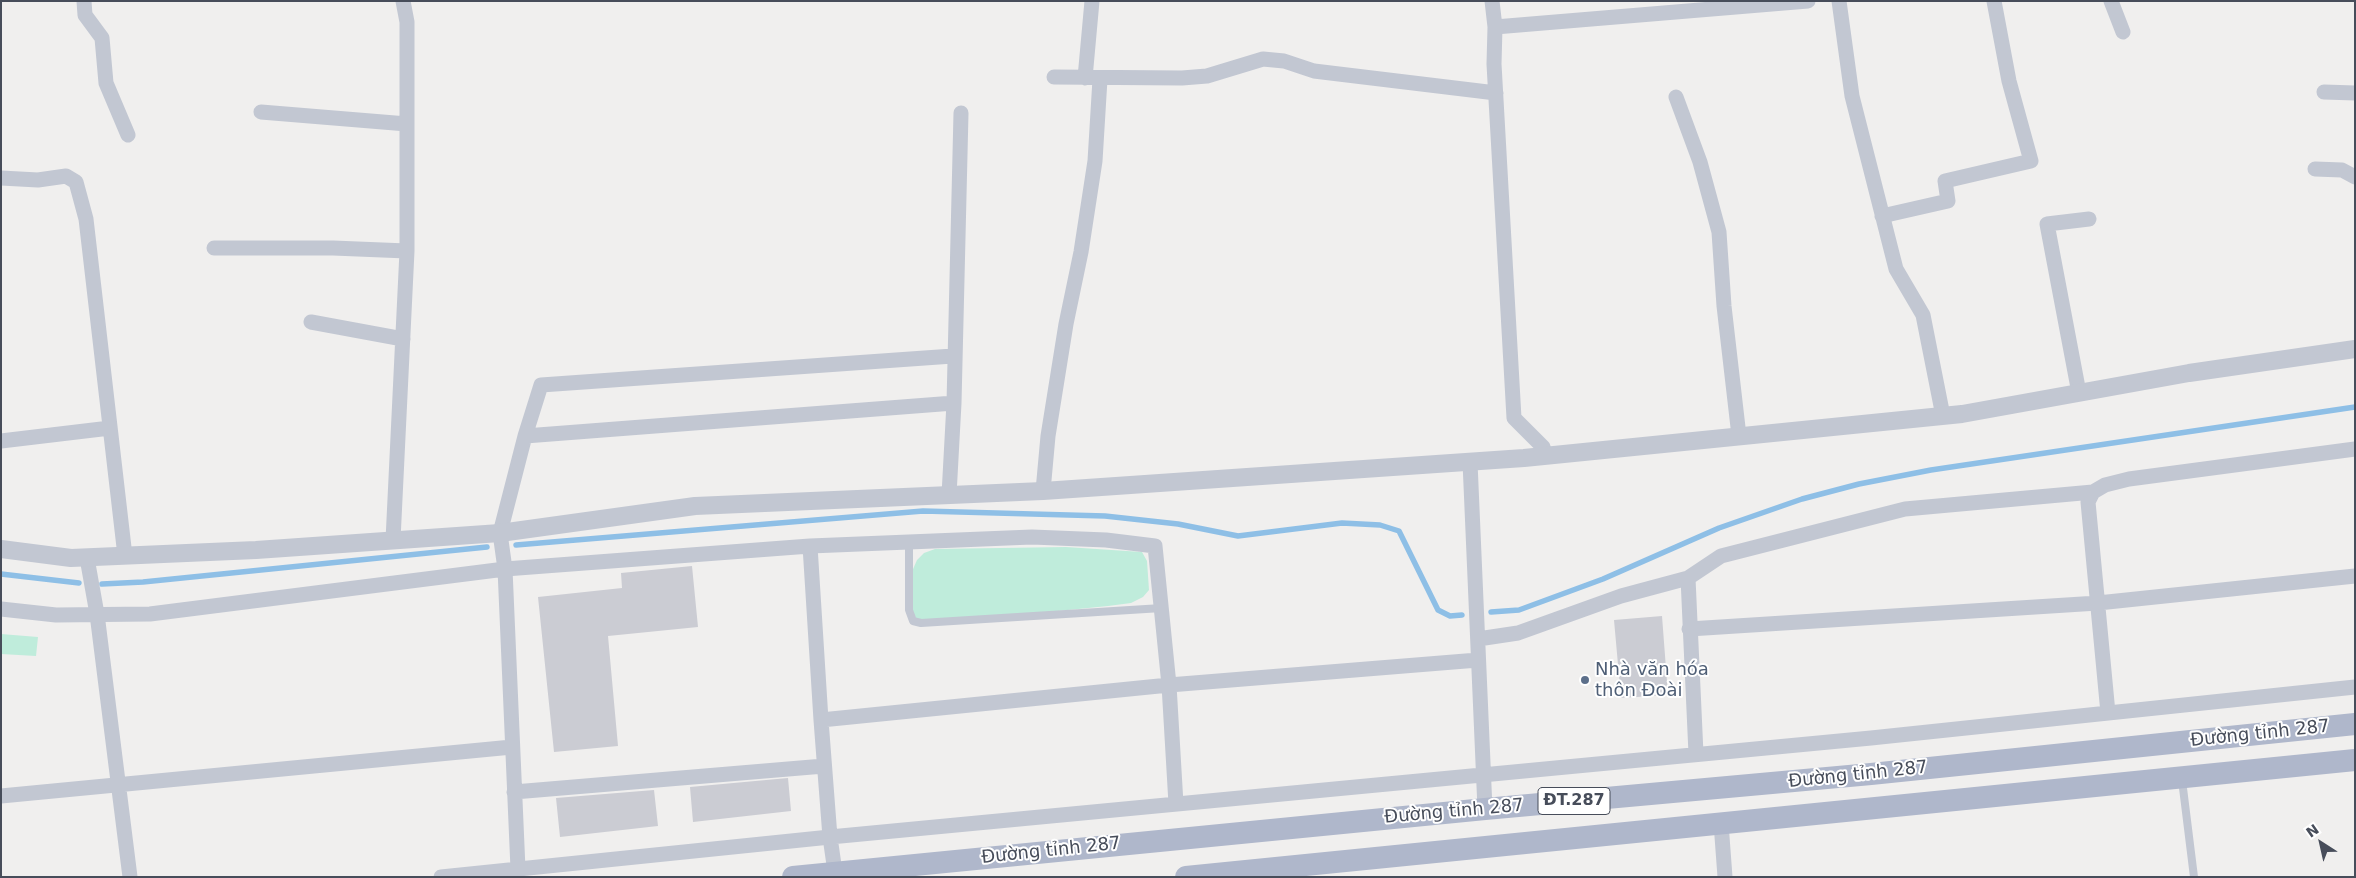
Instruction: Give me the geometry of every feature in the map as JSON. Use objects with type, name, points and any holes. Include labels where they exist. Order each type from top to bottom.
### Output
[{"type":"main road","name":"Đường tỉnh 287","points":[[793,877],[1485,809],[1862,775],[2355,724]]},
{"type":"main road","name":"Đường tỉnh 287","points":[[1186,877],[2355,760]]},
{"type":"street","points":[[84,1],[85,15],[102,38],[106,83],[128,135]]},
{"type":"street","points":[[393,540],[407,250],[407,22],[403,1]]},
{"type":"street","points":[[1085,78],[1092,1]]},
{"type":"street","points":[[1492,1],[1495,27],[1496,92],[1514,418],[1543,447],[1546,456]]},
{"type":"street","points":[[1495,27],[1808,1]]},
{"type":"street","points":[[1838,1],[1852,96],[1882,216],[1896,269],[1924,315],[1943,416]]},
{"type":"street","points":[[1882,216],[1948,201],[1945,181],[2031,161],[2009,81],[1994,1]]},
{"type":"street","points":[[2112,1],[2123,32]]},
{"type":"street","points":[[1054,77],[1100,79],[1207,76],[1263,59],[1284,62],[1314,72],[1496,92]]},
{"type":"street","points":[[1043,491],[1048,436],[1066,324],[1081,252],[1095,160],[1100,79]]},
{"type":"street","points":[[2324,92],[2355,93]]},
{"type":"street","points":[[1676,97],[1700,162],[1719,232],[1739,436]]},
{"type":"street","points":[[261,112],[407,124]]},
{"type":"street","points":[[949,495],[954,403],[961,113]]},
{"type":"street","points":[[2315,169],[2342,170],[2355,177]]},
{"type":"street","points":[[1,178],[38,180],[66,176],[76,182],[86,219],[126,556]]},
{"type":"street","points":[[2079,393],[2048,224],[2089,219]]},
{"type":"street","points":[[214,248],[407,250]]},
{"type":"street","points":[[311,322],[402,339]]},
{"type":"street","points":[[1,549],[71,558],[256,550],[500,533],[695,506],[1043,491],[1546,456],[1943,416],[2189,374],[2355,349]]},
{"type":"street","points":[[518,869],[504,569],[500,533],[525,436],[541,385],[954,356]]},
{"type":"street","points":[[525,436],[954,403]]},
{"type":"street","points":[[1,441],[110,428]]},
{"type":"street","points":[[1478,639],[1518,633],[1621,596],[1688,578],[1721,556],[1905,509],[2093,492],[2105,486],[2130,479],[2355,449]]},
{"type":"street","points":[[1470,462],[1485,809]]},
{"type":"street","points":[[2093,492],[2088,502],[2108,713]]},
{"type":"street","points":[[1,609],[56,615],[150,614],[504,569],[810,546],[1032,537],[1106,540],[1155,546],[1169,684],[1176,804]]},
{"type":"street","points":[[810,546],[824,766],[835,872]]},
{"type":"street","points":[[87,558],[130,877]]},
{"type":"street","points":[[1689,629],[2098,603],[2355,576]]},
{"type":"street","points":[[1688,578],[1696,754]]},
{"type":"street","points":[[821,720],[1169,684],[1478,660]]},
{"type":"street","points":[[441,877],[830,837],[1696,754],[2355,687]]},
{"type":"street","points":[[1,796],[512,747]]},
{"type":"street","points":[[514,792],[824,766]]},
{"type":"street","points":[[1720,823],[1725,877]]},
{"type":"lane","points":[[909,542],[909,610],[913,621],[921,623],[1162,608]]},
{"type":"lane","points":[[2181,776],[2194,877]]},
{"type":"green space","points":[[1066,547],[1142,552],[1147,561],[1149,590],[1143,597],[1131,603],[1108,606],[929,624],[912,616],[910,576],[917,560],[924,553],[935,549]]},
{"type":"green space","points":[[1,634],[38,637],[36,656],[1,654]]},
{"type":"building","points":[[692,566],[698,627],[608,636],[618,746],[554,752],[538,597],[622,588],[621,573]]},
{"type":"building","points":[[1662,616],[1668,695],[1621,698],[1614,620]]},
{"type":"building","points":[[788,778],[791,811],[693,822],[690,787]]},
{"type":"building","points":[[654,790],[658,826],[560,837],[556,798]]},
{"type":"waterway","points":[[1491,612],[1519,610],[1603,579],[1719,528],[1802,499],[1859,484],[1931,470],[2355,407]]},
{"type":"waterway","points":[[516,545],[923,511],[1105,516],[1178,524],[1238,536],[1342,523],[1380,525],[1399,531],[1438,610],[1450,616],[1462,615]]},
{"type":"waterway","points":[[102,584],[143,582],[487,547]]},
{"type":"waterway","points":[[1,574],[79,583]]},
{"type":"place","name":"Nhà văn hóa thôn Đoài","points":[[1585,680]]}]
